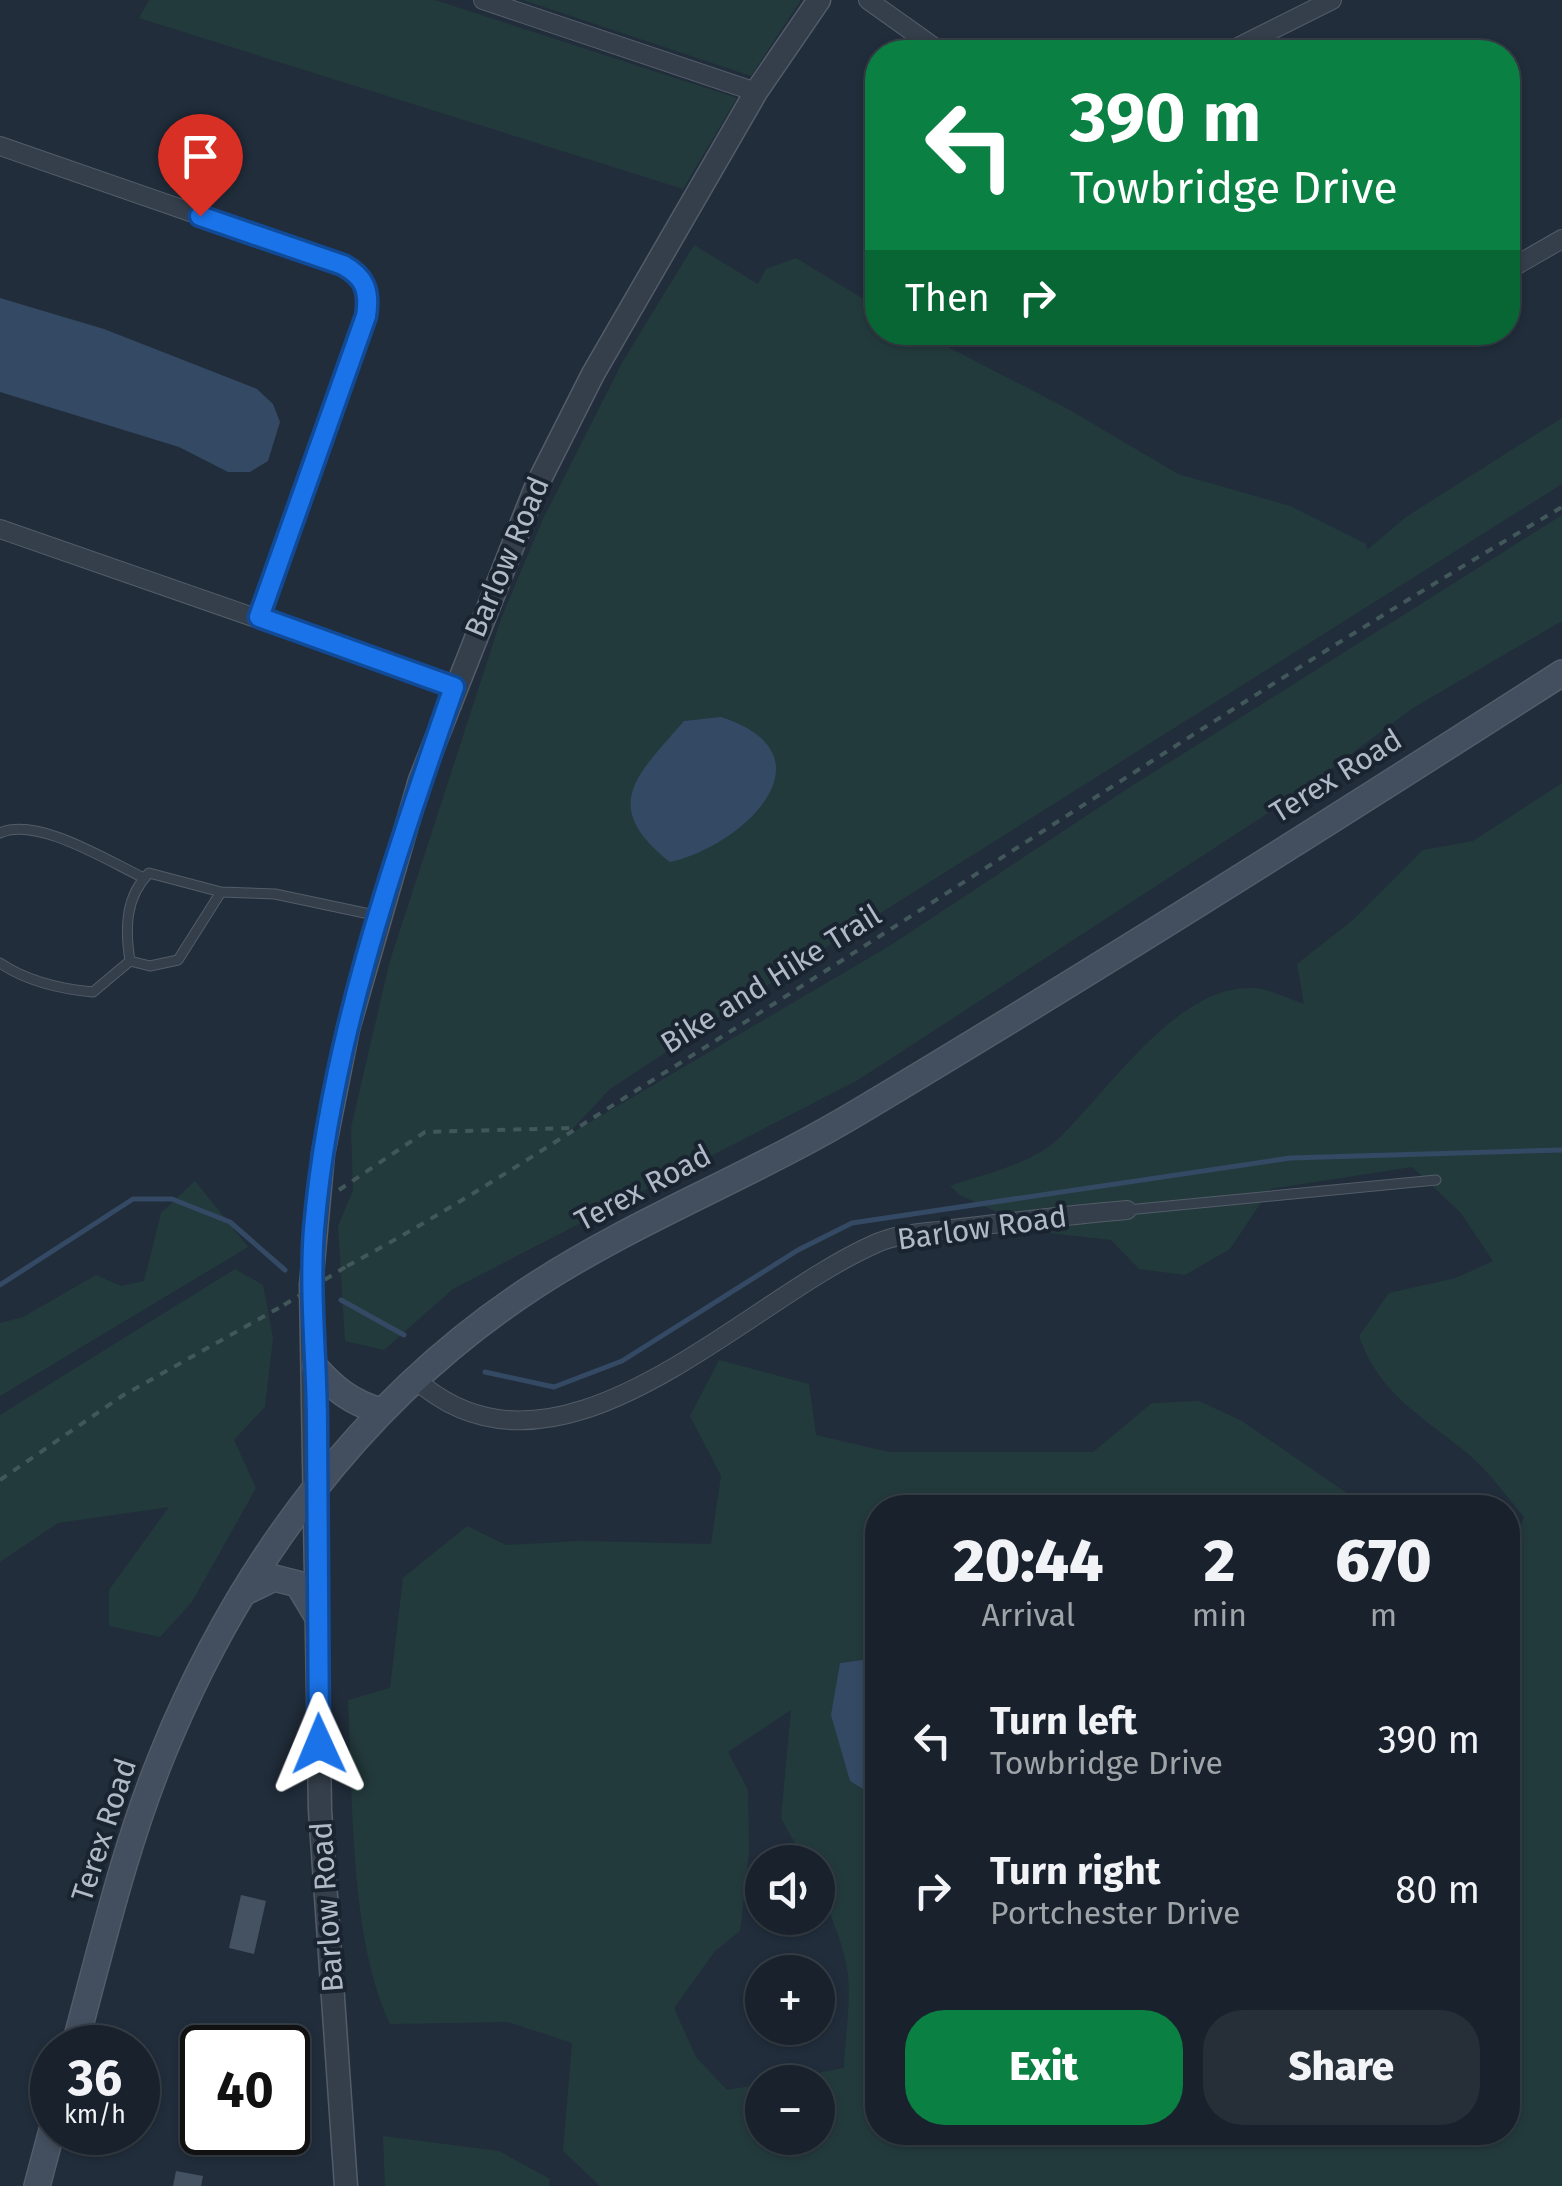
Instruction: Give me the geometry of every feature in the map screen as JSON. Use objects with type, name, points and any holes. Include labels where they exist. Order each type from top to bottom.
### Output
[{"type":"main road","name":"Terex Road","points":[[80,2025],[122,1871],[161,1756],[193,1683],[243,1593],[317,1484],[380,1411],[415,1379],[489,1317],[561,1270],[860,1112],[1562,673]]},
{"type":"main road","points":[[314,1366],[344,1395],[380,1411]]},
{"type":"main road","points":[[243,1593],[274,1578],[298,1584],[316,1614]]},
{"type":"main road","points":[[38,2186],[46,2155]]},
{"type":"street","points":[[484,0],[756,92]]},
{"type":"street","name":"Barlow Road","points":[[346,2186],[324,1898],[311,1285],[318,1202],[348,1029],[379,916],[454,687],[508,549],[559,439],[756,92],[818,0]]},
{"type":"street","points":[[868,0],[923,40]]},
{"type":"street","points":[[1252,40],[1332,0]]},
{"type":"street","points":[[0,146],[343,265],[368,290],[366,316],[259,617]]},
{"type":"street","points":[[1520,263],[1562,239]]},
{"type":"street","points":[[0,530],[454,687]]},
{"type":"street","name":"Barlow Road","points":[[415,1379],[439,1397],[495,1419],[534,1422],[566,1418],[624,1394],[878,1242],[1126,1210]]},
{"type":"lane","points":[[0,833],[14,827],[38,830],[144,878]]},
{"type":"lane","points":[[130,961],[126,930],[136,886],[149,873],[221,892],[274,894],[379,916]]},
{"type":"lane","points":[[130,961],[150,966],[178,960],[221,892]]},
{"type":"lane","points":[[0,962],[16,974],[63,989],[93,992],[130,961]]},
{"type":"lane","points":[[1126,1210],[1436,1180]]},
{"type":"path","name":"Bike and Hike Trail","points":[[0,1480],[122,1396],[284,1305],[576,1128],[1447,572],[1562,507]]},
{"type":"path","points":[[318,1202],[425,1132],[576,1128]]},
{"type":"green space","points":[[149,0],[435,0],[737,98],[683,189],[139,18]]},
{"type":"green space","points":[[523,0],[801,0],[751,76]]},
{"type":"green space","points":[[694,245],[758,284],[766,269],[796,258],[865,300],[865,345],[944,345],[1068,409],[1178,474],[1290,506],[1366,544],[1367,550],[1406,517],[1562,418],[1562,484],[820,951],[610,1089],[565,1137],[891,945],[1127,789],[1562,515],[1562,621],[1413,708],[1296,795],[858,1080],[453,1289],[384,1350],[345,1341],[338,1226],[353,1190],[351,1128],[389,964],[502,616],[543,519],[623,361]]},
{"type":"green space","points":[[1562,783],[1562,2186],[600,2186],[563,2151],[572,2043],[508,2022],[390,2024],[367,1951],[360,1909],[348,1700],[390,1688],[403,1578],[467,1526],[506,1545],[581,1541],[711,1544],[721,1476],[690,1416],[719,1360],[809,1384],[816,1435],[889,1452],[1093,1452],[1152,1403],[1199,1401],[1242,1421],[1350,1495],[865,1495],[865,1660],[840,1663],[850,1781],[865,1790],[865,2145],[1520,2145],[1520,1528],[1524,1517],[1520,1512],[1520,1495],[1506,1495],[1475,1460],[1390,1389],[1359,1336],[1389,1293],[1456,1278],[1493,1261],[1460,1212],[1412,1167],[1270,1189],[1230,1249],[1185,1275],[1139,1269],[1111,1240],[1040,1232],[960,1195],[950,1186],[1005,1168],[1056,1141],[1144,1046],[1197,1004],[1224,992],[1253,988],[1304,1004],[1297,964],[1354,919],[1423,850],[1473,841]],"holes":[[[791,1710],[781,1818],[796,1845],[835,1845],[835,1927],[848,1974],[848,2009],[844,2068],[835,2070],[835,2155],[745,2155],[745,2087],[727,2090],[696,2057],[674,2008],[715,1951],[740,1931],[745,1845],[749,1845],[748,1790],[728,1752]]]},
{"type":"green space","points":[[195,1181],[248,1247],[0,1396],[0,1323],[23,1317],[96,1275],[121,1286],[144,1281],[161,1213]]},
{"type":"green space","points":[[235,1269],[263,1285],[273,1338],[265,1407],[234,1440],[256,1488],[192,1602],[160,1637],[109,1626],[109,1590],[169,1507],[58,1523],[0,1562],[0,1415]]},
{"type":"green space","points":[[383,2136],[499,2151],[550,2179],[549,2186],[385,2186]]},
{"type":"water","points":[[0,298],[104,329],[257,389],[273,404],[280,422],[268,461],[250,472],[228,472],[179,447],[0,392]]},
{"type":"water","points":[[721,717],[755,733],[773,753],[776,775],[767,798],[749,819],[698,853],[670,862],[635,824],[633,790],[640,774],[684,721]]},
{"type":"water","points":[[865,1660],[865,1790],[850,1781],[831,1715],[840,1663]]},
{"type":"building","points":[[241,1895],[266,1901],[254,1954],[229,1948]]},
{"type":"building","points":[[176,2171],[203,2176],[201,2186],[173,2186]]},
{"type":"waterway","points":[[485,1372],[554,1387],[622,1361],[798,1250],[852,1223],[1290,1158],[1562,1150]]},
{"type":"waterway","points":[[0,1285],[133,1199],[172,1199],[230,1222],[285,1270]]},
{"type":"waterway","points":[[341,1300],[404,1335]]},
{"type":"route","points":[[200,216],[343,265],[361,278],[368,290],[366,316],[259,617],[454,687],[420,780],[373,937],[348,1029],[323,1154],[311,1285],[317,1422],[319,1744]]}]
